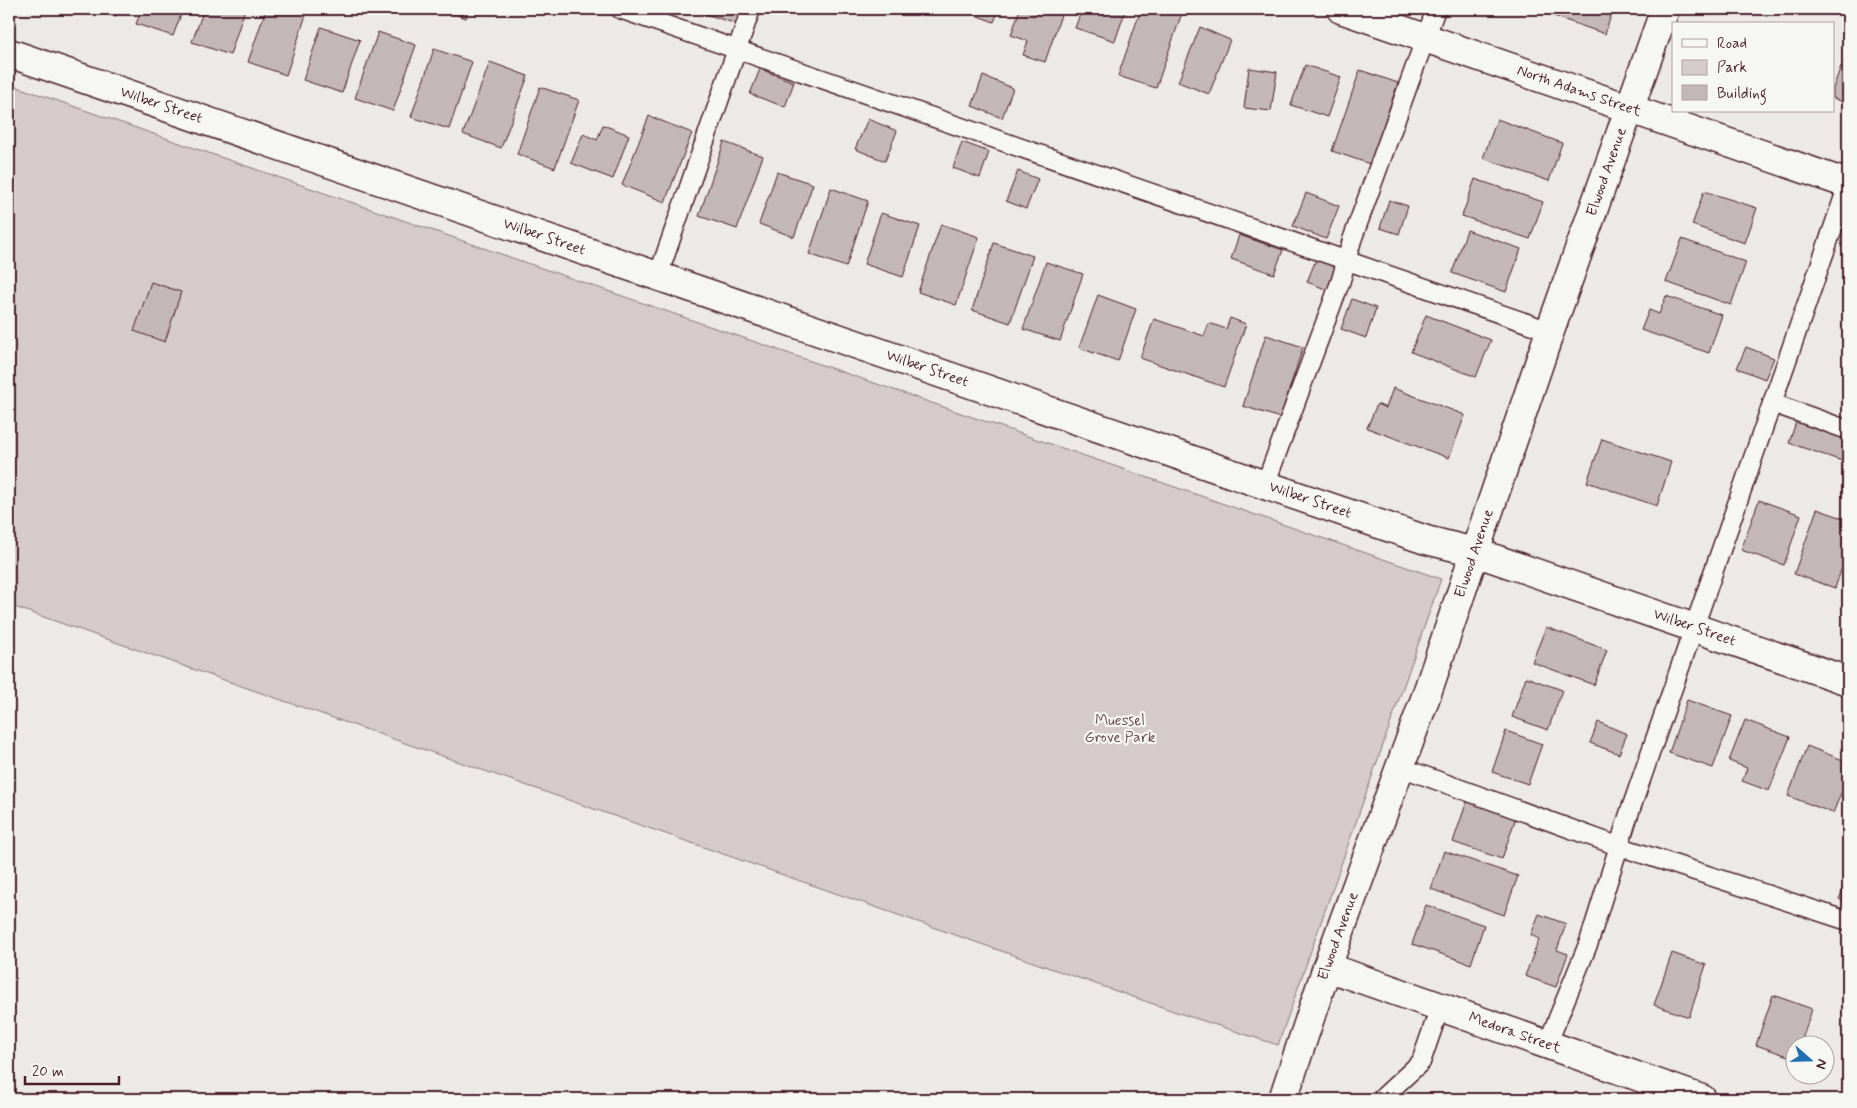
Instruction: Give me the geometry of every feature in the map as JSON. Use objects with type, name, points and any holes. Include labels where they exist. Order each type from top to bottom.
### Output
[{"type":"street","name":"North Adams Street","points":[[1340,9],[1848,185]]},
{"type":"street","name":"Elwood Avenue","points":[[1283,1099],[1327,967],[1400,767],[1550,331],[1665,9]]},
{"type":"street","name":"Wilber Street","points":[[9,53],[1426,540],[1475,552],[1848,682]]},
{"type":"street","name":"Medora Street","points":[[1327,967],[1702,1099]]},
{"type":"lane","points":[[620,9],[1160,197],[1347,259],[1550,331]]},
{"type":"lane","points":[[658,276],[751,9]]},
{"type":"lane","points":[[1265,485],[1436,9]]},
{"type":"lane","points":[[1547,1045],[1589,942],[1618,846],[1848,185]]},
{"type":"lane","points":[[1772,403],[1848,430]]},
{"type":"lane","points":[[1400,767],[1618,846],[1848,920]]},
{"type":"lane","points":[[1381,1099],[1421,1062],[1440,1007]]},
{"type":"green space","name":"Muessel Grove Park","points":[[9,84],[1441,579],[1278,1045],[1182,1014],[9,605]]},
{"type":"building","points":[[96,9],[118,9],[116,16]]},
{"type":"building","points":[[142,9],[183,9],[173,36],[136,24]]},
{"type":"building","points":[[204,9],[245,9],[230,55],[192,42]]},
{"type":"building","points":[[266,9],[308,9],[286,75],[248,62]]},
{"type":"building","points":[[439,9],[469,9],[466,18]]},
{"type":"building","points":[[700,9],[742,9],[737,24],[699,12]]},
{"type":"building","points":[[959,9],[999,9],[994,22]]},
{"type":"building","points":[[1020,9],[1063,9],[1045,62],[1023,55],[1028,41],[1011,35]]},
{"type":"building","points":[[1082,9],[1126,9],[1115,41],[1075,28]]},
{"type":"building","points":[[1141,9],[1183,10],[1156,88],[1118,76]]},
{"type":"building","points":[[1543,9],[1613,9],[1605,34],[1542,12]]},
{"type":"building","points":[[321,27],[360,40],[342,93],[303,80]]},
{"type":"building","points":[[1200,27],[1230,40],[1209,94],[1178,82]]},
{"type":"building","points":[[378,32],[416,45],[393,111],[355,98]]},
{"type":"building","points":[[434,49],[472,62],[449,129],[411,117]]},
{"type":"building","points":[[490,62],[528,76],[501,148],[463,134]]},
{"type":"building","points":[[1305,65],[1341,77],[1327,117],[1291,105]]},
{"type":"building","points":[[1841,66],[1848,69],[1848,104],[1834,98],[1834,85]]},
{"type":"building","points":[[1249,68],[1277,72],[1271,111],[1244,108]]},
{"type":"building","points":[[760,69],[794,82],[785,107],[750,94]]},
{"type":"building","points":[[1360,70],[1398,83],[1370,164],[1332,151]]},
{"type":"building","points":[[983,76],[1013,88],[1002,118],[972,106]]},
{"type":"building","points":[[540,87],[579,100],[555,168],[517,154]]},
{"type":"building","points":[[649,116],[692,133],[665,202],[622,185]]},
{"type":"building","points":[[868,119],[897,131],[885,161],[855,149]]},
{"type":"building","points":[[1497,119],[1562,143],[1549,181],[1483,158]]},
{"type":"building","points":[[603,125],[629,135],[613,179],[571,163],[583,134],[597,140]]},
{"type":"building","points":[[724,142],[763,156],[737,229],[699,216]]},
{"type":"building","points":[[962,142],[989,152],[980,178],[953,168]]},
{"type":"building","points":[[1018,171],[1038,179],[1026,209],[1006,201]]},
{"type":"building","points":[[777,172],[813,184],[794,237],[759,224]]},
{"type":"building","points":[[1475,179],[1543,202],[1530,239],[1462,216]]},
{"type":"building","points":[[831,188],[868,201],[846,267],[809,254]]},
{"type":"building","points":[[1704,191],[1757,208],[1745,243],[1692,225]]},
{"type":"building","points":[[1306,193],[1339,206],[1326,239],[1293,226]]},
{"type":"building","points":[[1389,200],[1408,206],[1399,234],[1380,228]]},
{"type":"building","points":[[881,213],[920,226],[903,277],[864,264]]},
{"type":"building","points":[[941,224],[979,237],[956,305],[918,292]]},
{"type":"building","points":[[1467,230],[1521,249],[1506,292],[1452,273]]},
{"type":"building","points":[[1239,235],[1283,250],[1274,274],[1231,259]]},
{"type":"building","points":[[1682,239],[1746,262],[1731,305],[1666,282]]},
{"type":"building","points":[[994,243],[1033,256],[1010,323],[972,310]]},
{"type":"building","points":[[1317,257],[1337,264],[1328,290],[1307,282]]},
{"type":"building","points":[[1046,262],[1083,274],[1060,341],[1023,329]]},
{"type":"building","points":[[151,282],[181,292],[165,342],[134,331]]},
{"type":"building","points":[[1098,295],[1136,309],[1118,361],[1079,348]]},
{"type":"building","points":[[1666,296],[1722,315],[1709,353],[1641,330],[1649,310],[1659,314]]},
{"type":"building","points":[[1352,299],[1376,308],[1366,338],[1341,329]]},
{"type":"building","points":[[1426,315],[1491,340],[1476,377],[1411,352]]},
{"type":"building","points":[[1230,318],[1246,324],[1224,387],[1140,358],[1154,319],[1204,336],[1209,323],[1226,329]]},
{"type":"building","points":[[1266,335],[1303,347],[1280,418],[1243,406]]},
{"type":"building","points":[[1746,347],[1774,358],[1765,379],[1737,368]]},
{"type":"building","points":[[1393,388],[1465,415],[1449,458],[1367,428],[1377,404],[1386,408]]},
{"type":"building","points":[[1799,413],[1848,428],[1848,463],[1789,443]]},
{"type":"building","points":[[1602,439],[1671,462],[1657,506],[1587,482]]},
{"type":"building","points":[[1759,500],[1801,515],[1784,565],[1741,550]]},
{"type":"building","points":[[1817,509],[1848,520],[1848,550],[1835,588],[1794,574]]},
{"type":"building","points":[[1546,627],[1607,650],[1594,685],[1532,662]]},
{"type":"building","points":[[1526,677],[1562,690],[1548,730],[1512,717]]},
{"type":"building","points":[[1687,700],[1732,716],[1713,768],[1669,753]]},
{"type":"building","points":[[1745,720],[1790,737],[1769,791],[1742,781],[1747,768],[1729,761]]},
{"type":"building","points":[[1598,722],[1627,734],[1619,754],[1590,743]]},
{"type":"building","points":[[1506,731],[1542,744],[1528,784],[1492,772]]},
{"type":"building","points":[[1807,746],[1848,762],[1848,776],[1833,813],[1788,796]]},
{"type":"building","points":[[1469,795],[1518,811],[1502,859],[1453,842]]},
{"type":"building","points":[[1444,851],[1518,876],[1504,915],[1431,889]]},
{"type":"building","points":[[1848,878],[1848,903],[1839,899]]},
{"type":"building","points":[[1426,905],[1484,925],[1471,964],[1412,944]]},
{"type":"building","points":[[1539,914],[1566,924],[1557,950],[1568,954],[1556,987],[1525,976],[1539,939],[1531,935]]},
{"type":"building","points":[[1672,953],[1706,965],[1689,1017],[1654,1005]]},
{"type":"building","points":[[1773,995],[1812,1009],[1803,1036],[1784,1036],[1784,1055],[1756,1045]]}]
